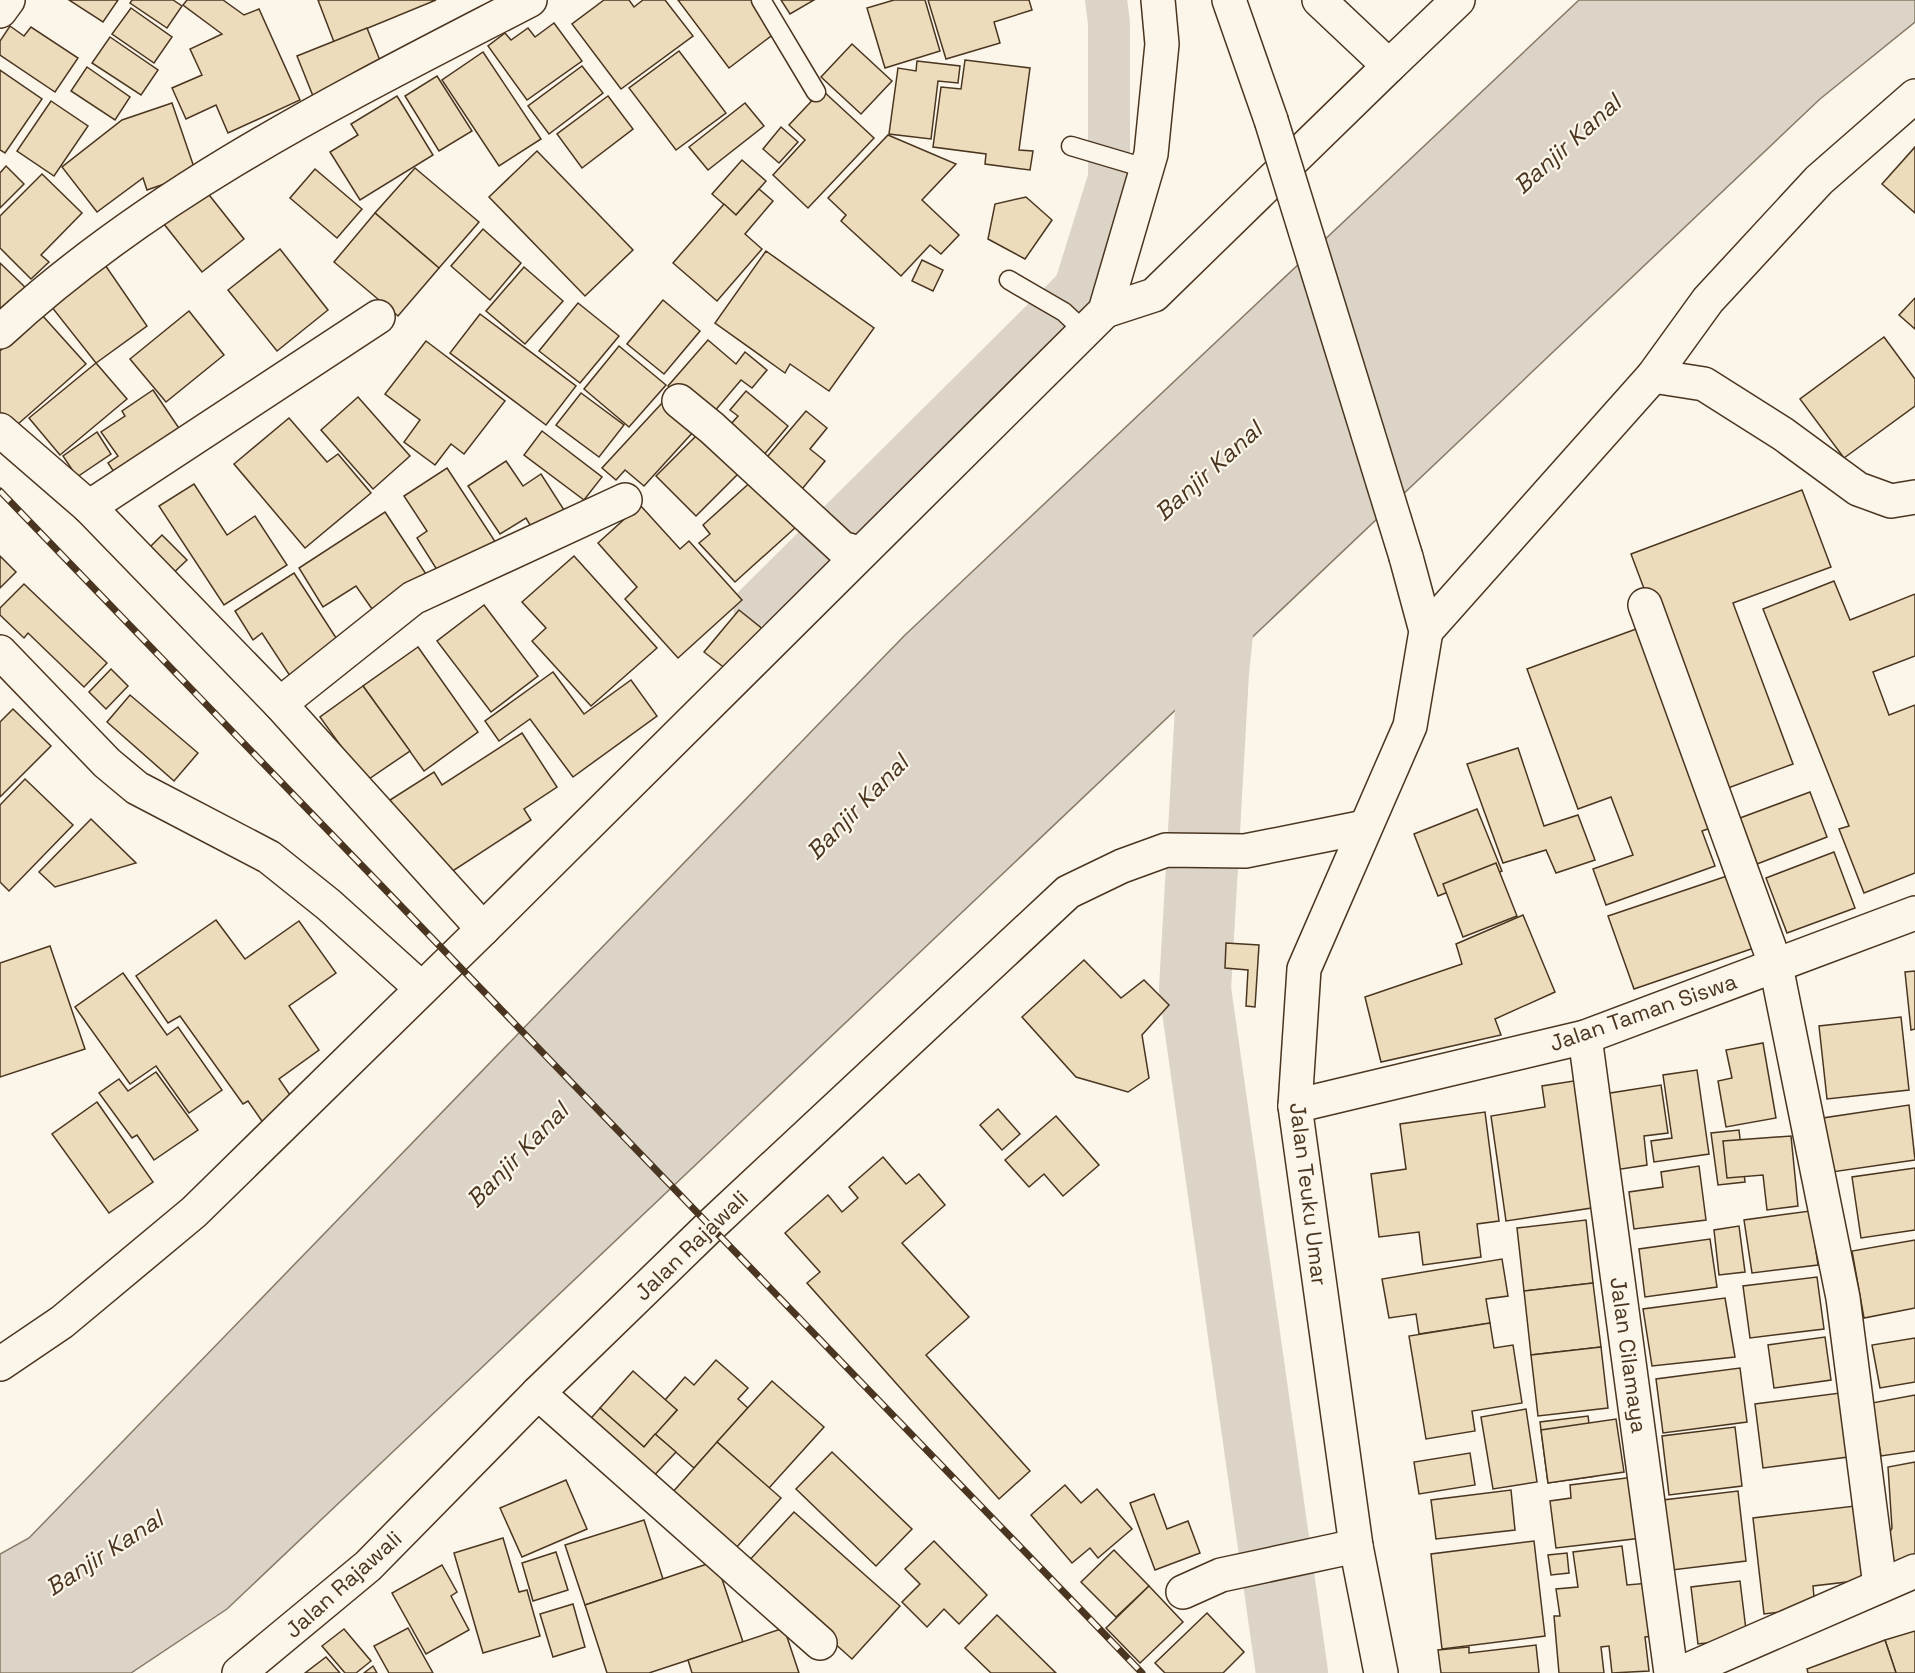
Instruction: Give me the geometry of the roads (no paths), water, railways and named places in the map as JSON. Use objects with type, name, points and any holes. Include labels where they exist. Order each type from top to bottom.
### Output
[{"type":"street","points":[[0,10],[8,0]]},
{"type":"street","points":[[0,332],[28,306],[122,233],[221,166],[530,0]]},
{"type":"street","points":[[0,1364],[62,1322],[194,1212],[483,929],[850,550],[1084,318],[1143,159],[1162,44],[1158,0]]},
{"type":"street","name":"Jalan Teuku Umar","points":[[1229,0],[1270,120],[1406,557],[1426,631],[1410,726],[1304,969],[1295,1106],[1356,1546],[1381,1673]]},
{"type":"street","points":[[1319,0],[1389,66]]},
{"type":"street","points":[[1084,318],[1154,295],[1458,0]]},
{"type":"street","points":[[1426,631],[1653,376],[1708,300],[1819,180],[1915,96]]},
{"type":"street","points":[[89,507],[378,317]]},
{"type":"street","points":[[1653,376],[1704,384],[1783,434],[1858,489],[1891,501],[1915,497]]},
{"type":"street","points":[[679,401],[712,428],[799,512],[850,550]]},
{"type":"street","points":[[0,430],[89,507],[280,704],[483,929]]},
{"type":"street","points":[[280,704],[413,598],[624,500]]},
{"type":"street","points":[[1645,605],[1776,966],[1843,1298],[1880,1586]]},
{"type":"street","points":[[0,652],[114,770],[137,788],[269,857],[329,905],[421,988]]},
{"type":"street","name":"Jalan Rajawali","points":[[239,1673],[368,1566],[538,1393],[718,1219],[1068,892],[1122,866],[1166,850],[1245,851],[1365,827]]},
{"type":"street","name":"Jalan Taman Siswa","points":[[1295,1106],[1585,1037],[1915,913]]},
{"type":"street","name":"Jalan Cilamaya","points":[[1585,1037],[1671,1673]]},
{"type":"street","points":[[538,1393],[820,1643]]},
{"type":"street","points":[[1183,1592],[1221,1575],[1356,1546]]},
{"type":"street","points":[[1681,1673],[1915,1571]]},
{"type":"lane","points":[[761,0],[816,92]]},
{"type":"lane","points":[[1071,146],[1143,159]]},
{"type":"lane","points":[[1015,283],[1084,318]]},
{"type":"water","name":"Banjir Kanal","points":[[1579,0],[1915,0],[1915,22],[1820,99],[227,1609],[131,1673],[0,1673],[0,1554],[29,1538],[904,636]]},
{"type":"waterway","points":[[754,606],[1075,287],[1109,178],[1109,23],[1106,0]]},
{"type":"waterway","points":[[1223,575],[1213,673],[1195,989],[1292,1673]]},
{"type":"railway","points":[[0,491],[1142,1673]]}]
